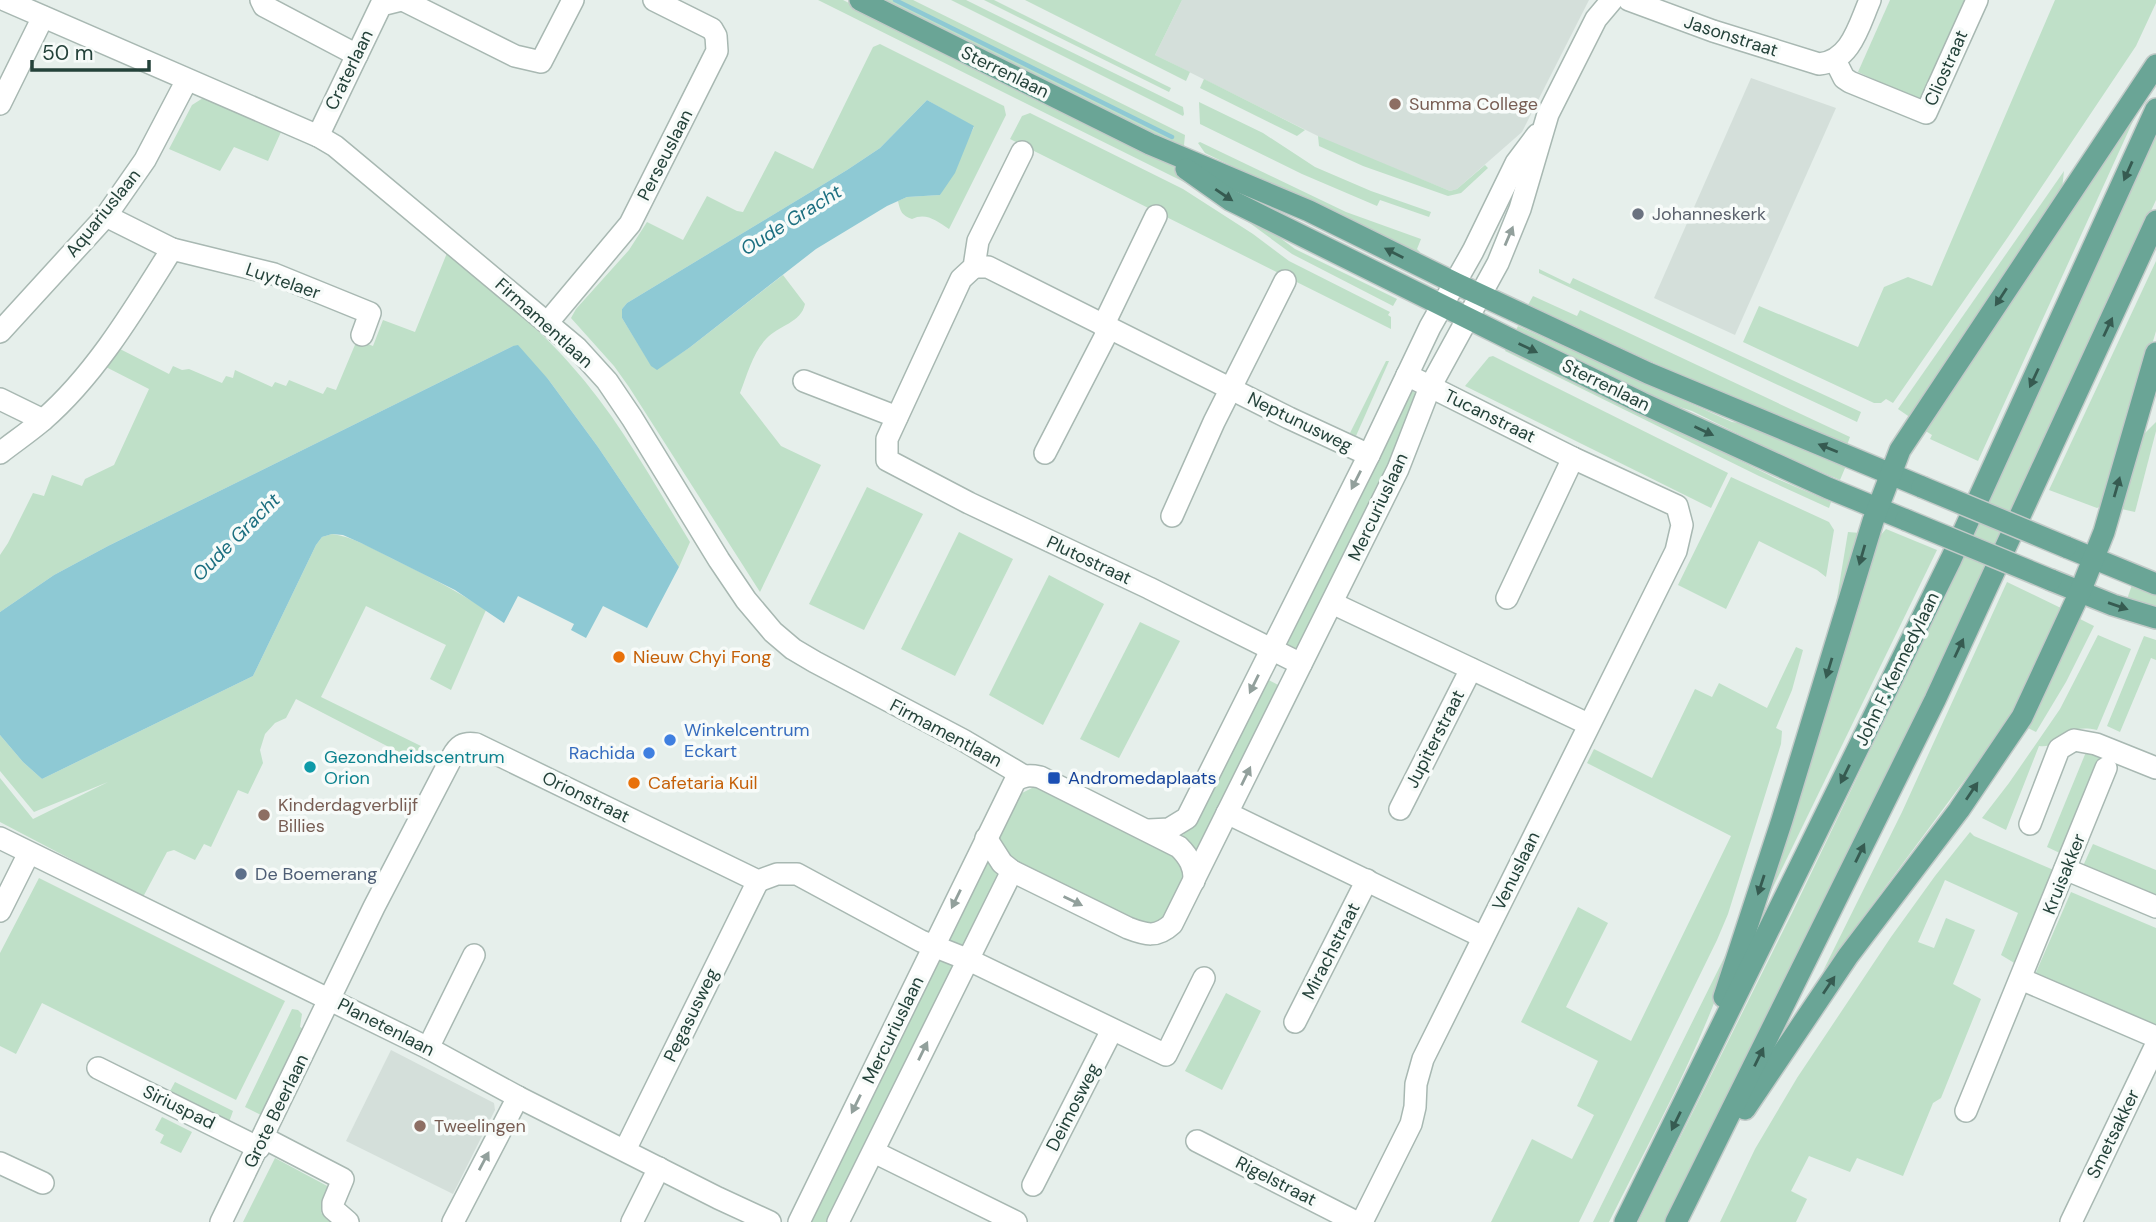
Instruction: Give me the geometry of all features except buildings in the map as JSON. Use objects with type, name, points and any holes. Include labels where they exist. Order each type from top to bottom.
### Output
[{"type":"main road","name":"Sterrenlaan","points":[[860,0],[1150,144],[1309,211],[1480,295],[1661,378],[2156,584]]},
{"type":"main road","points":[[1706,1060],[1877,508],[1900,450],[2156,65]]},
{"type":"main road","name":"John F. Kennedylaan","points":[[1625,1222],[1951,559],[2156,109]]},
{"type":"main road","name":"Sterrenlaan","points":[[1150,144],[1230,200],[1667,414],[1828,488],[2080,592],[2156,618]]},
{"type":"main road","points":[[1676,1222],[1935,700],[2156,221]]},
{"type":"main road","points":[[1706,1161],[1741,1116],[1848,957],[1959,810],[2022,717],[2080,592],[2109,516],[2156,353]]},
{"type":"street","name":"Firmamentlaan","points":[[5,0],[318,136],[345,153],[577,348],[607,382],[632,418],[719,560],[773,632],[815,663],[963,740],[1024,776]]},
{"type":"street","points":[[261,0],[264,6],[357,55]]},
{"type":"street","points":[[395,2],[514,56],[541,62],[573,0]]},
{"type":"street","name":"Perseuslaan","points":[[548,322],[630,224],[717,51],[716,36],[712,29],[654,0]]},
{"type":"street","name":"Mercuriuslaan","points":[[986,838],[1002,863],[1012,871],[1128,929],[1145,935],[1156,934],[1172,924],[1398,469],[1430,387],[1498,263],[1520,209],[1543,127],[1596,19],[1612,0]]},
{"type":"street","name":"Jasonstraat","points":[[1629,0],[1713,32],[1812,62],[1819,64],[1835,60]]},
{"type":"street","points":[[1835,60],[1841,57],[1850,44],[1870,0]]},
{"type":"street","name":"Cliostraat","points":[[1835,60],[1844,78],[1850,82],[1926,113],[1977,0]]},
{"type":"street","name":"Craterlaan","points":[[318,136],[357,55],[395,2]]},
{"type":"street","points":[[0,104],[43,17]]},
{"type":"street","name":"Aquariuslaan","points":[[0,332],[106,216],[145,160],[187,80]]},
{"type":"street","name":"Mercuriuslaan","points":[[1149,830],[1169,829],[1187,818],[1442,306],[1516,163],[1543,127]]},
{"type":"street","points":[[804,381],[897,417],[961,279],[974,267],[978,241],[1022,152]]},
{"type":"street","name":"Luytelaer","points":[[106,216],[172,249],[274,274],[370,313],[362,335]]},
{"type":"street","points":[[1045,453],[1156,216]]},
{"type":"street","points":[[0,453],[43,420],[76,385],[123,326],[172,249]]},
{"type":"street","name":"Neptunusweg","points":[[974,267],[988,267],[1368,455]]},
{"type":"street","name":"Neptunusweg","points":[[1172,516],[1214,422],[1285,281]]},
{"type":"street","name":"Tucanstraat","points":[[1407,375],[1676,506],[1682,525]]},
{"type":"street","points":[[0,398],[43,420]]},
{"type":"street","name":"Plutostraat","points":[[897,417],[887,439],[887,460],[969,503],[1301,664]]},
{"type":"street","points":[[1507,598],[1573,458]]},
{"type":"street","name":"Venuslaan","points":[[1362,1222],[1411,1124],[1416,1084],[1423,1059],[1676,551],[1682,525]]},
{"type":"street","name":"Jupiterstraat","points":[[1332,603],[1588,724]]},
{"type":"street","name":"Jupiterstraat","points":[[1400,809],[1471,669]]},
{"type":"street","points":[[2030,824],[2059,749],[2074,740],[2105,747],[2156,768]]},
{"type":"street","name":"Orionstraat","points":[[330,999],[374,907],[457,747],[466,743],[476,744],[758,881]]},
{"type":"street","name":"Kruisakker","points":[[1966,1111],[2106,768]]},
{"type":"street","points":[[1024,776],[1040,777],[1179,847],[1193,868],[1194,881]]},
{"type":"street","name":"Mercuriuslaan","points":[[799,1222],[986,838],[1015,781],[1024,776]]},
{"type":"street","points":[[1227,813],[1483,937]]},
{"type":"street","name":"Planetenlaan","points":[[0,838],[330,999],[518,1097],[770,1222]]},
{"type":"street","points":[[0,911],[29,853]]},
{"type":"street","points":[[2065,869],[2156,907]]},
{"type":"street","name":"Mercuriuslaan","points":[[838,1222],[1012,871]]},
{"type":"street","points":[[758,881],[777,874],[797,874],[934,946],[969,960],[1166,1055],[1204,978]]},
{"type":"street","name":"Mirachstraat","points":[[1295,1022],[1367,880]]},
{"type":"street","name":"Pegasusweg","points":[[625,1150],[758,881]]},
{"type":"street","points":[[428,1048],[474,955]]},
{"type":"street","points":[[2021,979],[2156,1037]]},
{"type":"street","name":"Grote Beerlaan","points":[[222,1222],[330,999]]},
{"type":"street","name":"Deimosweg","points":[[1033,1185],[1112,1030]]},
{"type":"street","name":"Smetsakker","points":[[2071,1222],[2156,1045]]},
{"type":"street","name":"Siriuspad","points":[[98,1068],[343,1179],[333,1209],[348,1222]]},
{"type":"street","points":[[453,1222],[518,1097]]},
{"type":"street","name":"Rigelstraat","points":[[1197,1141],[1356,1222]]},
{"type":"street","points":[[874,1152],[1016,1222]]},
{"type":"street","points":[[0,1163],[43,1183]]},
{"type":"street","points":[[632,1222],[659,1168]]},
{"type":"shaded area","name":"Summa College","points":[[1182,0],[1589,0],[1522,132],[1457,189],[1450,191],[1334,144],[1155,55]]},
{"type":"shaded area","points":[[1751,78],[1836,108],[1735,335],[1654,298]]},
{"type":"shaded area","name":"Tweelingen","points":[[391,1050],[494,1103],[495,1110],[453,1194],[346,1141]]},
{"type":"green space","points":[[818,0],[843,0],[1134,144],[1187,174],[1295,249],[1397,299],[1393,306],[1292,254],[1251,224],[1186,183]]},
{"type":"green space","points":[[878,0],[913,0],[1185,135],[1184,145],[1187,151]]},
{"type":"green space","points":[[951,0],[966,0],[1183,107],[1184,114],[1183,116]]},
{"type":"green space","points":[[984,0],[994,0],[1171,88],[1169,92]]},
{"type":"green space","points":[[1025,0],[1182,0],[1155,55],[1190,72],[1186,81]]},
{"type":"green space","points":[[1890,0],[1967,0],[1923,102],[1858,72]]},
{"type":"green space","points":[[2055,0],[2156,0],[2156,3],[2136,46],[1893,403],[1886,399],[1881,403],[1874,403],[1743,342],[1759,306],[1858,347],[1884,287],[1908,277],[1932,286]]},
{"type":"green space","points":[[880,44],[1004,106],[1006,115],[949,229],[927,217],[912,219],[904,215],[898,201],[907,197],[940,195],[974,127],[927,100],[880,148],[627,303],[622,309],[622,318],[651,365],[657,369],[689,348],[783,275],[805,304],[799,316],[771,334],[761,345],[740,393],[781,446],[821,465],[760,592],[629,387],[571,318],[629,250],[647,222],[683,240],[707,196],[743,212],[775,151],[813,169],[873,47]]},
{"type":"green space","points":[[1204,79],[1305,130],[1297,136],[1200,88]]},
{"type":"green space","points":[[203,98],[281,132],[268,161],[234,147],[220,171],[169,149],[192,105]]},
{"type":"green space","points":[[1199,102],[1263,133],[1315,167],[1371,191],[1431,212],[1429,217],[1380,200],[1377,206],[1302,174],[1200,124]]},
{"type":"green space","points":[[2139,108],[1978,461],[1930,439],[1932,435],[1924,430]]},
{"type":"green space","points":[[1030,113],[1183,189],[1253,234],[1289,261],[1390,312],[1388,315],[1391,317],[1391,329],[1010,139],[1022,116]]},
{"type":"green space","points":[[2156,129],[2156,200],[1927,698],[1668,1222],[1638,1222],[1792,913],[1901,686]]},
{"type":"green space","points":[[1318,136],[1450,191],[1457,189],[1485,165],[1488,168],[1461,193],[1448,196],[1363,166],[1319,146]]},
{"type":"green space","points":[[1198,143],[1346,212],[1421,239],[1417,249],[1420,252],[1418,256],[1205,153]]},
{"type":"green space","points":[[2064,171],[2062,189],[1911,418],[1898,409]]},
{"type":"green space","points":[[447,253],[541,334],[604,406],[690,542],[679,567],[598,447],[548,379],[513,346],[108,546],[54,575],[0,612],[0,555],[33,493],[44,496],[52,475],[82,486],[85,479],[114,465],[149,389],[104,366],[118,348],[169,374],[173,366],[182,370],[189,369],[222,383],[226,376],[233,378],[235,370],[272,387],[275,382],[286,386],[289,380],[323,394],[327,387],[336,390],[357,340],[373,346],[383,320],[415,332]]},
{"type":"green space","points":[[2156,261],[2156,331],[2106,504],[2097,508],[2049,490]]},
{"type":"green space","points":[[1539,269],[1570,284],[1573,278],[1861,412],[1857,422],[1539,273]]},
{"type":"green space","points":[[1533,296],[1577,316],[1580,310],[1850,437],[1847,445],[1686,383],[1661,366],[1528,305]]},
{"type":"green space","points":[[1518,326],[1732,422],[1755,425],[1848,461],[1840,480],[1692,411],[1642,395],[1515,332]]},
{"type":"green space","points":[[1508,346],[1775,478],[1831,502],[1829,508],[1505,351]]},
{"type":"green space","points":[[1493,356],[1728,473],[1711,508],[1465,386],[1489,357]]},
{"type":"green space","points":[[1386,361],[1389,361],[1356,436],[1350,433]]},
{"type":"green space","points":[[1406,388],[1418,394],[1402,449],[1302,651],[1285,648],[1283,636]]},
{"type":"green space","points":[[2156,422],[2135,512],[2117,508],[2140,438]]},
{"type":"green space","points":[[1731,477],[1829,522],[1834,530],[1826,577],[1759,541],[1726,609],[1678,585]]},
{"type":"green space","points":[[867,487],[923,514],[864,630],[809,604]]},
{"type":"green space","points":[[1886,529],[1937,550],[1756,922],[1879,537]]},
{"type":"green space","points":[[959,532],[1013,559],[955,676],[901,649]]},
{"type":"green space","points":[[1848,532],[1860,533],[1840,600],[1836,604]]},
{"type":"green space","points":[[332,534],[370,547],[440,582],[486,610],[451,690],[430,679],[446,645],[366,606],[321,697],[421,746],[416,761],[296,699],[286,718],[275,723],[265,734],[260,750],[263,763],[248,794],[238,790],[211,847],[204,844],[195,860],[174,850],[167,852],[143,897],[0,822],[0,778],[33,819],[108,782],[34,812],[0,771],[0,735],[42,779],[253,676],[316,545],[322,537]]},
{"type":"green space","points":[[1049,575],[1104,604],[1043,725],[989,695]]},
{"type":"green space","points":[[2007,582],[2063,609],[2001,731],[1823,971],[1902,812]]},
{"type":"green space","points":[[2132,585],[2156,595],[2156,614],[2126,602]]},
{"type":"green space","points":[[2078,618],[2094,626],[2066,682],[2036,732],[2026,727]]},
{"type":"green space","points":[[1140,622],[1180,641],[1119,758],[1080,739]]},
{"type":"green space","points":[[2098,635],[2131,649],[2097,730],[2076,730],[2053,744],[2039,746],[2006,830],[1982,818],[2060,709]]},
{"type":"green space","points":[[2144,636],[2156,640],[2156,660],[2151,658],[2120,732],[2107,726]]},
{"type":"green space","points":[[1796,647],[1803,650],[1792,690],[1776,728],[1782,731],[1781,744],[1728,914],[1579,1222],[1491,1222],[1532,1139],[1572,1159],[1594,1115],[1577,1106],[1598,1061],[1521,1022],[1578,907],[1608,923],[1566,1007],[1631,1041],[1731,836],[1587,763],[1594,749],[1652,778],[1695,689],[1712,697],[1719,683],[1767,708]]},
{"type":"green space","points":[[1263,677],[1284,688],[1204,853],[1180,841]]},
{"type":"green space","points":[[2086,752],[2100,757],[2062,854],[2047,847]]},
{"type":"green space","points":[[1034,787],[1043,787],[1166,845],[1187,874],[1171,913],[1148,929],[1014,866],[999,845],[998,832],[1011,804],[1022,793]]},
{"type":"green space","points":[[1970,832],[2056,871],[2016,964],[2001,955],[2018,913],[1945,880],[1918,942],[1934,948],[1946,918],[1975,930],[1953,984],[1981,999],[1941,1098],[1933,1103],[1903,1176],[1857,1158],[1850,1172],[1809,1156],[1791,1191],[1807,1199],[1796,1222],[1720,1222],[1755,1149],[1797,1078],[1891,937]]},
{"type":"green space","points":[[2093,844],[2156,870],[2156,896],[2083,866]]},
{"type":"green space","points":[[983,858],[1005,874],[969,945],[961,947],[947,938]]},
{"type":"green space","points":[[39,878],[285,1001],[236,1100],[42,1003],[16,1054],[0,1046],[0,953]]},
{"type":"green space","points":[[2071,892],[2156,928],[2156,1026],[2034,977]]},
{"type":"green space","points":[[1734,947],[1693,1052],[1609,1222],[1593,1222],[1728,950]]},
{"type":"green space","points":[[937,958],[956,967],[831,1222],[803,1222]]},
{"type":"green space","points":[[1226,993],[1261,1011],[1222,1090],[1185,1071]]},
{"type":"green space","points":[[292,1009],[302,1014],[300,1027],[305,1030],[261,1115],[245,1107]]},
{"type":"green space","points":[[175,1082],[233,1111],[229,1122],[169,1093]]},
{"type":"green space","points":[[162,1117],[192,1132],[181,1153],[160,1143],[164,1135],[155,1130]]},
{"type":"green space","points":[[275,1158],[331,1188],[321,1213],[339,1222],[243,1222]]},
{"type":"water","name":"Oude Gracht","points":[[927,100],[974,126],[955,173],[940,195],[907,197],[887,206],[816,249],[657,370],[651,366],[622,318],[622,309],[627,303],[880,148]]},
{"type":"water","name":"Oude Gracht","points":[[518,345],[548,379],[598,447],[679,567],[647,628],[603,606],[586,638],[571,630],[574,624],[518,596],[504,623],[455,590],[361,543],[343,535],[332,534],[322,537],[316,545],[253,676],[42,779],[0,735],[0,612],[54,575],[108,546]]},
{"type":"waterway","points":[[895,0],[1172,137]]},
{"type":"place","name":"Summa College","points":[[1395,104]]},
{"type":"place","name":"Johanneskerk","points":[[1638,214]]},
{"type":"place","name":"Nieuw Chyi Fong","points":[[619,657]]},
{"type":"place","name":"Winkelcentrum Eckart","points":[[670,740]]},
{"type":"place","name":"Rachida","points":[[649,753]]},
{"type":"place","name":"Gezondheidscentrum Orion","points":[[310,767]]},
{"type":"place","name":"Andromedaplaats","points":[[1054,778]]},
{"type":"place","name":"Cafetaria Kuil","points":[[634,783]]},
{"type":"place","name":"Kinderdagverblijf Billies","points":[[264,815]]},
{"type":"place","name":"De Boemerang","points":[[241,874]]},
{"type":"place","name":"Tweelingen","points":[[420,1126]]}]
